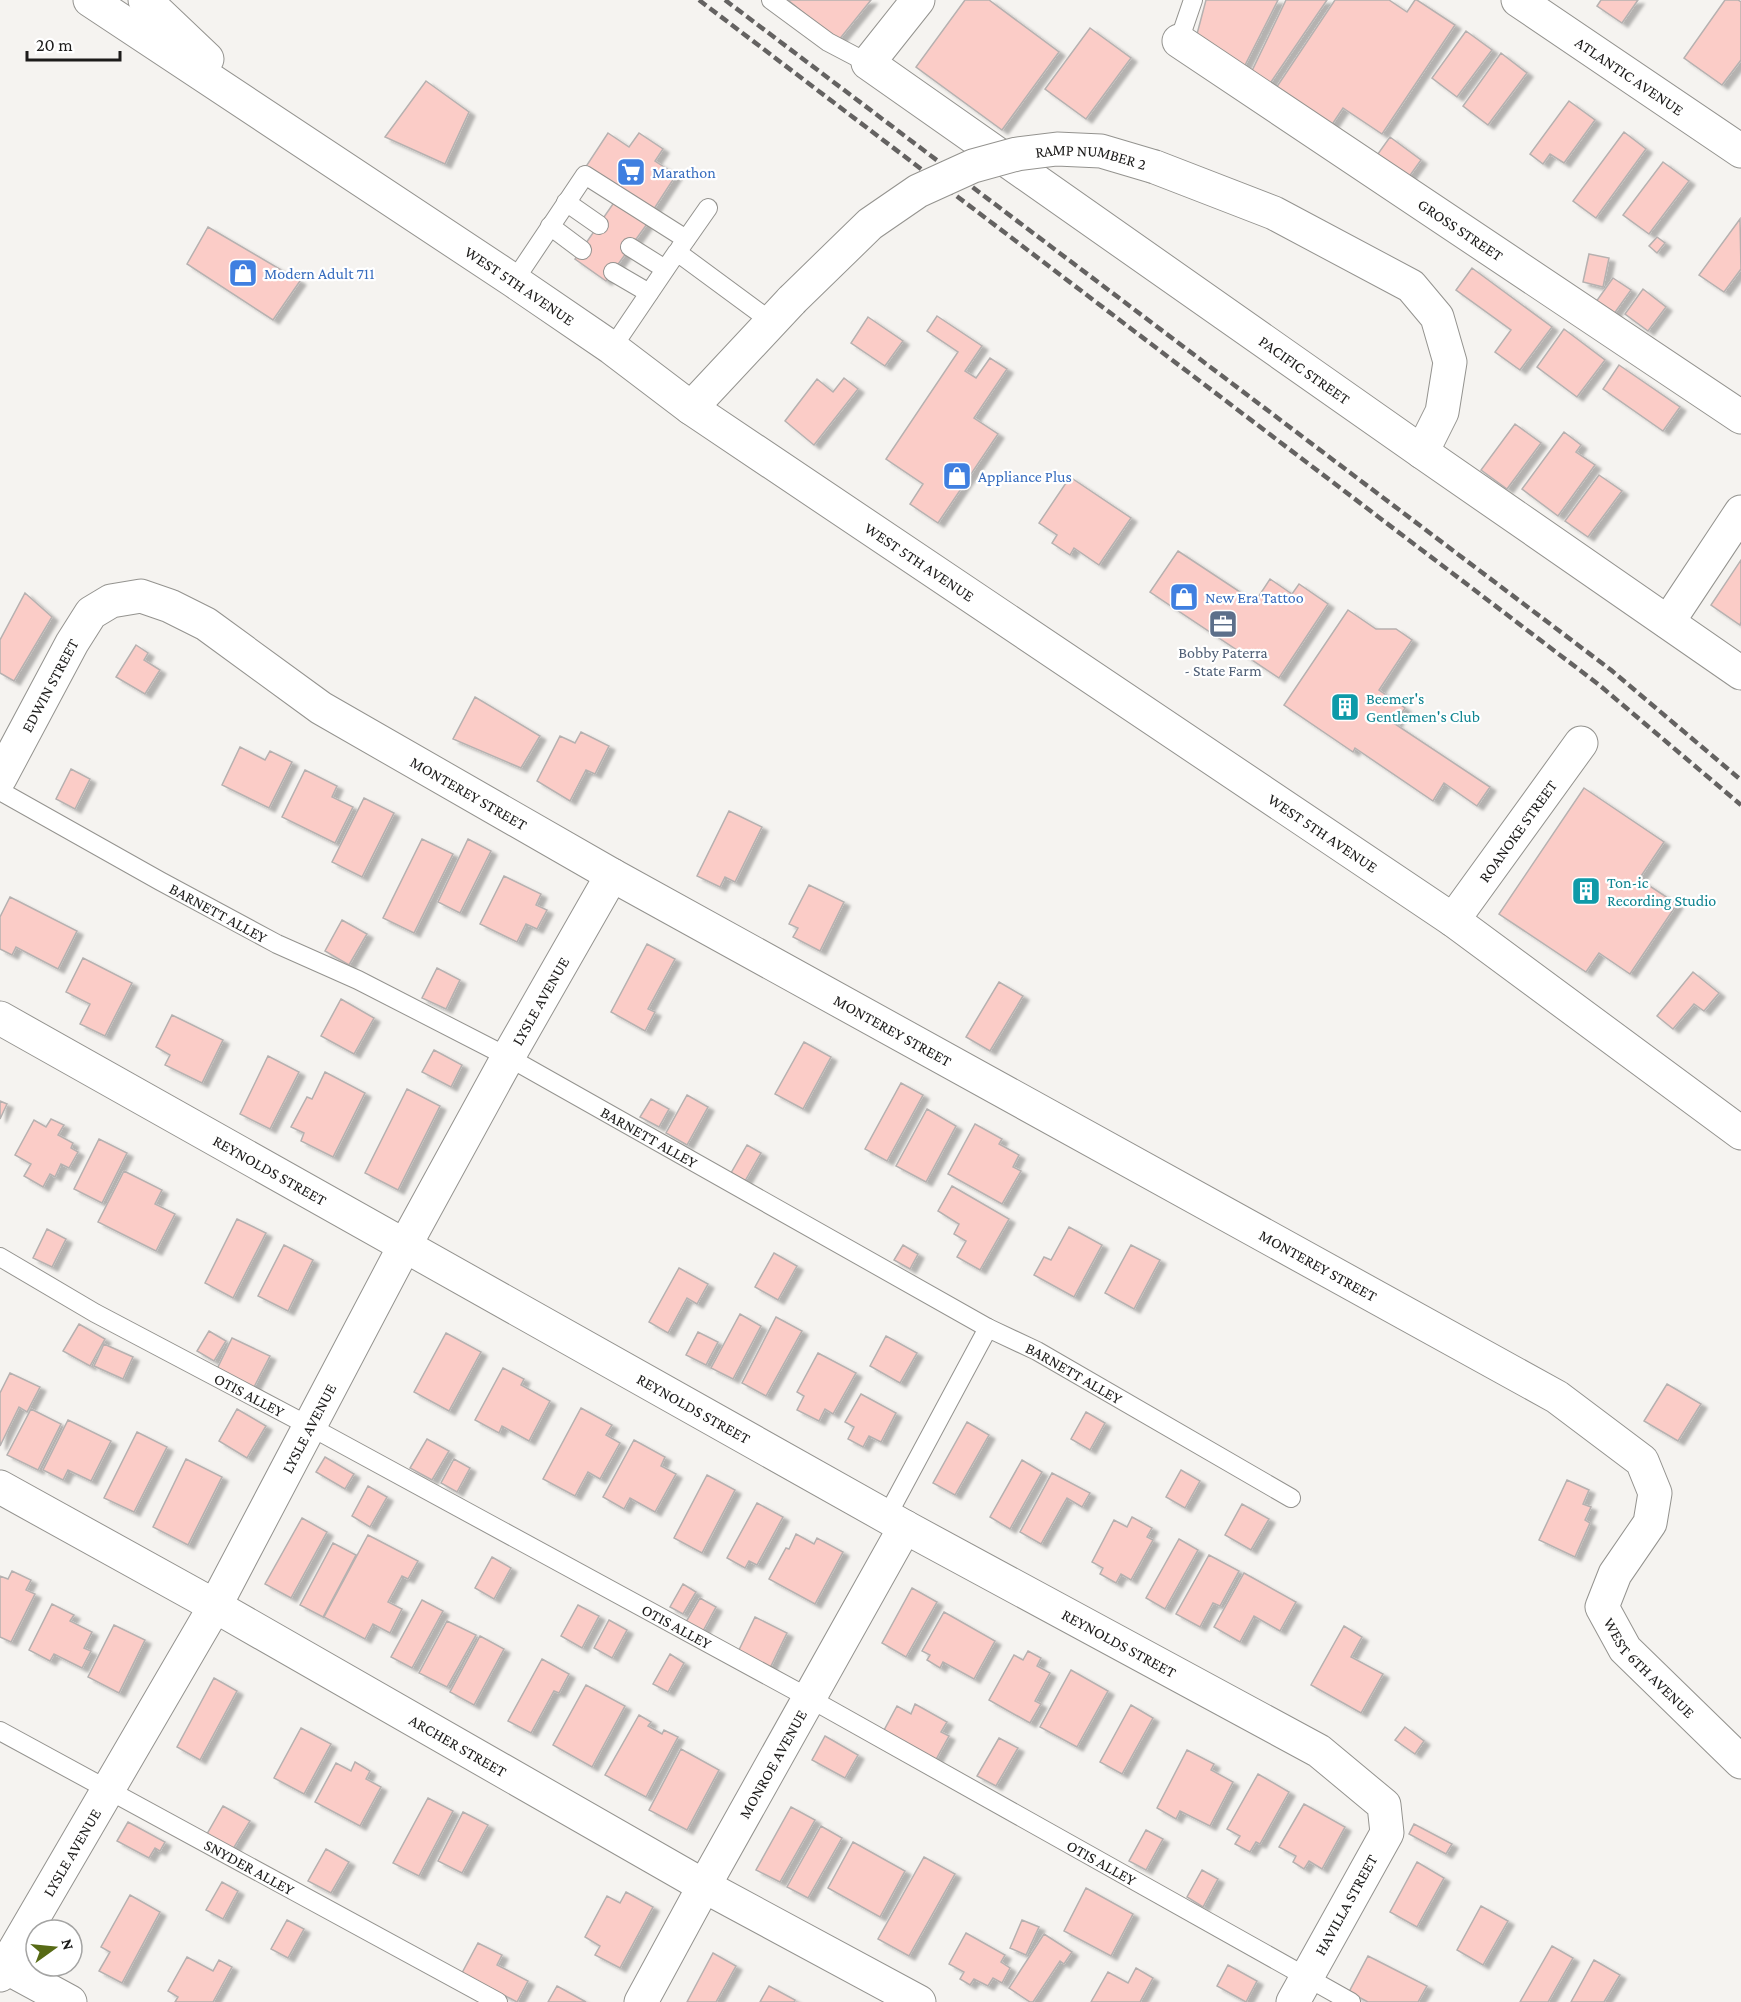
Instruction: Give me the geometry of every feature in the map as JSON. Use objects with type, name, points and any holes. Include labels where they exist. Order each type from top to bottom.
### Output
[{"type":"street","name":"WEST 5TH AVENUE","points":[[90,0],[514,281],[612,348],[691,408],[1453,920],[1741,1133]]},
{"type":"street","points":[[145,0],[271,120]]},
{"type":"street","points":[[868,63],[918,0]]},
{"type":"street","name":"ATLANTIC AVENUE","points":[[1518,0],[1739,145]]},
{"type":"street","name":"GROSS STREET","points":[[1179,41],[1741,417]]},
{"type":"street","name":"PACIFIC STREET","points":[[868,63],[1741,673]]},
{"type":"street","name":"RAMP NUMBER 2","points":[[691,408],[782,311],[870,224],[918,191],[973,166],[1017,154],[1057,149],[1101,152],[1155,167],[1274,213],[1411,286],[1437,317],[1450,362],[1442,412],[1422,452]]},
{"type":"street","points":[[1668,622],[1741,512]]},
{"type":"street","name":"MONTEREY STREET","points":[[111,601],[141,596],[170,606],[206,624],[321,708],[612,875],[1557,1397],[1642,1461],[1655,1492]]},
{"type":"street","name":"EDWIN STREET","points":[[0,778],[72,643],[91,613],[111,601]]},
{"type":"street","name":"ROANOKE STREET","points":[[1453,920],[1581,743]]},
{"type":"street","name":"LYSLE AVENUE","points":[[2,1968],[215,1606],[404,1247],[508,1057],[612,875]]},
{"type":"street","name":"REYNOLDS STREET","points":[[0,1018],[896,1522],[1320,1752],[1384,1805]]},
{"type":"street","name":"ARCHER STREET","points":[[0,1487],[215,1606],[704,1886],[919,2002]]},
{"type":"street","name":"WEST 6TH AVENUE","points":[[1655,1492],[1650,1523],[1615,1574],[1602,1607],[1625,1649],[1741,1762]]},
{"type":"street","name":"MONROE AVENUE","points":[[641,2002],[809,1698],[896,1522]]},
{"type":"street","name":"HAVILLA STREET","points":[[1299,1990],[1387,1833],[1384,1805]]},
{"type":"street","points":[[2,1968],[70,2002]]},
{"type":"lane","points":[[771,0],[828,42],[868,63]]},
{"type":"lane","points":[[1179,41],[1193,0]]},
{"type":"lane","points":[[514,281],[585,175],[682,245],[782,311]]},
{"type":"lane","points":[[566,202],[599,225]]},
{"type":"lane","points":[[612,348],[708,208]]},
{"type":"lane","points":[[550,226],[582,250]]},
{"type":"lane","points":[[630,247],[665,269]]},
{"type":"lane","points":[[613,272],[649,293]]},
{"type":"lane","name":"BARNETT ALLEY","points":[[0,791],[277,944],[358,980],[508,1057],[988,1328],[1037,1351],[1291,1498]]},
{"type":"lane","name":"OTIS ALLEY","points":[[0,1257],[95,1313],[311,1427],[809,1698],[1299,1990],[1351,2002]]},
{"type":"lane","name":"MONROE AVENUE","points":[[896,1522],[988,1328]]},
{"type":"lane","name":"SNYDER ALLEY","points":[[0,1731],[498,2002]]},
{"type":"building","points":[[788,0],[871,0],[838,41]]},
{"type":"building","points":[[965,0],[989,0],[1059,52],[1002,130],[916,67]]},
{"type":"building","points":[[1206,0],[1278,0],[1242,71],[1197,34]]},
{"type":"building","points":[[1286,0],[1327,0],[1269,85],[1250,75]]},
{"type":"building","points":[[1335,0],[1389,0],[1407,12],[1417,0],[1455,25],[1382,134],[1343,108],[1331,126],[1276,88]]},
{"type":"building","points":[[1601,0],[1638,0],[1622,23],[1597,6]]},
{"type":"building","points":[[1725,0],[1741,2],[1741,60],[1722,85],[1684,58]]},
{"type":"building","points":[[1090,28],[1131,58],[1086,119],[1045,89]]},
{"type":"building","points":[[1466,31],[1492,50],[1457,97],[1432,78]]},
{"type":"building","points":[[1501,53],[1527,73],[1488,125],[1463,106]]},
{"type":"building","points":[[426,81],[469,112],[445,164],[385,137]]},
{"type":"building","points":[[1569,101],[1595,120],[1564,163],[1550,154],[1543,164],[1530,154]]},
{"type":"building","points":[[1624,132],[1646,149],[1596,218],[1573,201]]},
{"type":"building","name":"Marathon","points":[[608,133],[629,147],[639,133],[663,149],[655,161],[676,175],[652,212],[585,168]]},
{"type":"building","points":[[1390,137],[1421,160],[1406,181],[1375,158]]},
{"type":"building","points":[[1663,162],[1689,181],[1649,234],[1623,215]]},
{"type":"building","points":[[615,201],[647,224],[606,281],[575,259]]},
{"type":"building","points":[[1740,219],[1741,269],[1724,292],[1699,275]]},
{"type":"building","name":"Modern Adult 711","points":[[208,227],[300,281],[273,320],[187,264]]},
{"type":"building","points":[[1657,237],[1665,243],[1657,253],[1649,246]]},
{"type":"building","points":[[1589,254],[1609,258],[1603,287],[1583,282]]},
{"type":"building","points":[[1472,268],[1552,327],[1520,370],[1495,352],[1511,330],[1456,290]]},
{"type":"building","points":[[1613,278],[1631,290],[1611,318],[1593,306]]},
{"type":"building","points":[[1643,289],[1666,307],[1648,331],[1625,314]]},
{"type":"building","points":[[937,316],[982,346],[965,371],[976,378],[990,358],[1007,369],[974,418],[998,434],[938,523],[910,504],[923,484],[886,459],[958,352],[927,331]]},
{"type":"building","points":[[868,317],[903,341],[885,366],[851,343]]},
{"type":"building","points":[[1564,329],[1605,360],[1577,397],[1537,367]]},
{"type":"building","points":[[1619,365],[1680,407],[1663,431],[1603,389]]},
{"type":"building","points":[[844,378],[858,389],[814,445],[785,421],[817,379],[833,392]]},
{"type":"building","points":[[1515,424],[1541,443],[1507,489],[1481,470]]},
{"type":"building","points":[[1564,432],[1581,445],[1576,452],[1595,465],[1558,516],[1522,489]]},
{"type":"building","points":[[1599,475],[1622,491],[1588,537],[1565,521]]},
{"type":"building","points":[[1070,477],[1131,518],[1099,565],[1074,548],[1070,555],[1052,543],[1057,535],[1039,523]]},
{"type":"building","points":[[1178,551],[1255,602],[1270,579],[1292,594],[1299,584],[1328,604],[1279,678],[1150,592]]},
{"type":"building","points":[[1741,560],[1741,622],[1740,625],[1711,605]]},
{"type":"building","points":[[25,593],[52,617],[14,681],[0,673],[0,640]]},
{"type":"building","name":"Beemer's Gentlemen's Club","points":[[1348,610],[1376,629],[1396,629],[1412,640],[1379,690],[1405,708],[1395,724],[1490,787],[1477,806],[1444,783],[1433,801],[1355,748],[1353,752],[1284,705]]},
{"type":"building","points":[[136,645],[148,653],[144,660],[160,670],[145,694],[116,677]]},
{"type":"building","points":[[475,697],[540,736],[521,768],[453,739]]},
{"type":"building","points":[[581,732],[609,746],[595,774],[586,770],[570,801],[537,781],[560,736],[575,743]]},
{"type":"building","points":[[240,747],[265,760],[270,751],[292,762],[269,808],[222,785]]},
{"type":"building","points":[[71,769],[90,779],[75,809],[56,799]]},
{"type":"building","points":[[305,770],[337,786],[332,797],[353,807],[335,843],[282,817]]},
{"type":"building","name":"Ton-ic Recording Studio","points":[[1584,788],[1664,842],[1639,879],[1677,904],[1630,974],[1599,953],[1586,972],[1499,914]]},
{"type":"building","points":[[364,798],[394,813],[362,877],[332,862]]},
{"type":"building","points":[[729,811],[762,827],[735,882],[725,877],[720,887],[697,876]]},
{"type":"building","points":[[422,839],[453,854],[414,933],[383,918]]},
{"type":"building","points":[[468,839],[491,851],[460,913],[438,902]]},
{"type":"building","points":[[504,876],[541,894],[536,905],[547,910],[537,929],[526,924],[517,942],[480,924]]},
{"type":"building","points":[[809,885],[844,902],[820,951],[793,937],[798,928],[789,924]]},
{"type":"building","points":[[10,897],[77,931],[58,969],[16,947],[12,955],[0,949],[0,917]]},
{"type":"building","points":[[342,920],[367,934],[349,965],[325,951]]},
{"type":"building","points":[[647,944],[675,959],[648,1009],[655,1012],[645,1031],[611,1012]]},
{"type":"building","points":[[83,958],[132,983],[105,1036],[80,1024],[90,1004],[66,992]]},
{"type":"building","points":[[437,968],[460,980],[446,1009],[422,998]]},
{"type":"building","points":[[1693,972],[1719,993],[1704,1011],[1694,1004],[1673,1029],[1657,1016]]},
{"type":"building","points":[[999,982],[1023,996],[990,1051],[966,1037]]},
{"type":"building","points":[[341,999],[374,1018],[354,1054],[321,1036]]},
{"type":"building","points":[[172,1015],[223,1040],[202,1083],[165,1065],[170,1055],[156,1047]]},
{"type":"building","points":[[804,1042],[831,1057],[803,1109],[775,1094]]},
{"type":"building","points":[[434,1050],[462,1065],[451,1087],[422,1072]]},
{"type":"building","points":[[268,1056],[299,1072],[270,1129],[240,1114]]},
{"type":"building","points":[[325,1072],[365,1093],[333,1157],[301,1141],[304,1133],[291,1127],[307,1097],[312,1099]]},
{"type":"building","points":[[901,1083],[923,1095],[887,1161],[865,1149]]},
{"type":"building","points":[[407,1089],[440,1106],[398,1190],[365,1173]]},
{"type":"building","points":[[687,1095],[708,1107],[687,1145],[666,1133]]},
{"type":"building","points":[[651,1099],[669,1109],[659,1127],[640,1117]]},
{"type":"building","points":[[0,1101],[7,1104],[0,1119]]},
{"type":"building","points":[[927,1109],[956,1126],[926,1182],[896,1166]]},
{"type":"building","points":[[51,1119],[64,1125],[58,1135],[73,1143],[71,1148],[78,1152],[69,1168],[61,1164],[55,1177],[50,1174],[43,1187],[24,1176],[31,1164],[15,1155],[34,1120],[46,1127]]},
{"type":"building","points":[[975,1124],[1002,1139],[999,1144],[1019,1155],[1013,1167],[1021,1171],[1002,1204],[948,1174]]},
{"type":"building","points":[[99,1139],[127,1153],[102,1203],[74,1189]]},
{"type":"building","points":[[747,1145],[761,1153],[745,1181],[731,1173]]},
{"type":"building","points":[[124,1171],[162,1190],[155,1204],[175,1214],[156,1251],[98,1222]]},
{"type":"building","points":[[952,1186],[1009,1219],[980,1270],[957,1257],[966,1241],[954,1234],[959,1224],[938,1211]]},
{"type":"building","points":[[237,1219],[266,1233],[233,1298],[205,1283]]},
{"type":"building","points":[[1069,1227],[1102,1245],[1074,1297],[1034,1275],[1044,1257],[1051,1260]]},
{"type":"building","points":[[47,1229],[66,1239],[52,1267],[33,1258]]},
{"type":"building","points":[[284,1245],[313,1260],[288,1311],[258,1296]]},
{"type":"building","points":[[903,1245],[918,1254],[910,1269],[894,1260]]},
{"type":"building","points":[[1131,1245],[1160,1260],[1134,1309],[1105,1293]]},
{"type":"building","points":[[774,1253],[797,1266],[778,1300],[755,1287]]},
{"type":"building","points":[[679,1268],[708,1284],[697,1304],[687,1298],[668,1333],[649,1322]]},
{"type":"building","points":[[740,1314],[761,1326],[733,1379],[711,1368]]},
{"type":"building","points":[[776,1317],[802,1331],[766,1396],[742,1383]]},
{"type":"building","points":[[79,1324],[105,1339],[90,1366],[63,1351]]},
{"type":"building","points":[[209,1331],[226,1341],[214,1361],[197,1351]]},
{"type":"building","points":[[698,1332],[718,1342],[706,1365],[686,1355]]},
{"type":"building","points":[[446,1333],[481,1352],[449,1411],[414,1392]]},
{"type":"building","points":[[886,1336],[917,1353],[900,1383],[870,1366]]},
{"type":"building","points":[[232,1338],[270,1356],[254,1387],[217,1369]]},
{"type":"building","points":[[104,1344],[133,1357],[123,1379],[94,1366]]},
{"type":"building","points":[[818,1353],[856,1373],[833,1414],[825,1409],[819,1421],[797,1410],[804,1396],[797,1392]]},
{"type":"building","points":[[503,1368],[524,1379],[521,1385],[550,1401],[529,1441],[502,1426],[499,1433],[475,1420]]},
{"type":"building","points":[[10,1373],[40,1387],[27,1412],[19,1407],[0,1446],[0,1393]]},
{"type":"building","points":[[1667,1384],[1701,1404],[1678,1441],[1644,1421]]},
{"type":"building","points":[[861,1394],[896,1413],[881,1442],[869,1436],[863,1447],[848,1439],[854,1427],[845,1422]]},
{"type":"building","points":[[581,1408],[612,1425],[606,1435],[620,1443],[600,1479],[588,1472],[575,1496],[543,1479]]},
{"type":"building","points":[[31,1409],[61,1424],[38,1470],[7,1455]]},
{"type":"building","points":[[237,1409],[266,1426],[247,1458],[219,1441]]},
{"type":"building","points":[[1086,1412],[1105,1423],[1090,1450],[1071,1439]]},
{"type":"building","points":[[68,1420],[111,1441],[91,1481],[68,1470],[63,1480],[43,1470]]},
{"type":"building","points":[[967,1422],[989,1435],[955,1495],[933,1483]]},
{"type":"building","points":[[137,1432],[167,1447],[134,1512],[104,1498]]},
{"type":"building","points":[[427,1439],[449,1451],[432,1480],[410,1468]]},
{"type":"building","points":[[634,1440],[665,1457],[661,1466],[676,1474],[655,1512],[630,1498],[624,1509],[603,1497]]},
{"type":"building","points":[[325,1457],[354,1474],[345,1489],[316,1472]]},
{"type":"building","points":[[186,1459],[222,1477],[188,1545],[153,1527]]},
{"type":"building","points":[[454,1459],[470,1468],[457,1492],[441,1483]]},
{"type":"building","points":[[1022,1460],[1042,1472],[1010,1529],[990,1517]]},
{"type":"building","points":[[1181,1470],[1200,1481],[1185,1508],[1166,1497]]},
{"type":"building","points":[[1052,1473],[1090,1493],[1082,1507],[1067,1498],[1041,1544],[1020,1532]]},
{"type":"building","points":[[707,1475],[735,1490],[702,1553],[674,1538]]},
{"type":"building","points":[[1567,1480],[1589,1490],[1583,1504],[1591,1507],[1585,1520],[1590,1523],[1575,1557],[1539,1540]]},
{"type":"building","points":[[368,1486],[387,1497],[370,1527],[352,1516]]},
{"type":"building","points":[[757,1503],[783,1517],[757,1565],[749,1561],[745,1568],[727,1558]]},
{"type":"building","points":[[1242,1504],[1269,1519],[1251,1550],[1225,1535]]},
{"type":"building","points":[[1132,1517],[1152,1528],[1147,1537],[1153,1540],[1131,1580],[1121,1574],[1116,1583],[1100,1574],[1103,1568],[1092,1562],[1114,1520],[1127,1527]]},
{"type":"building","points":[[302,1518],[327,1532],[291,1598],[265,1584]]},
{"type":"building","points":[[796,1534],[814,1544],[817,1538],[843,1552],[815,1604],[769,1579]]},
{"type":"building","points":[[368,1535],[418,1561],[408,1579],[402,1576],[388,1602],[402,1609],[390,1633],[373,1624],[365,1639],[324,1617]]},
{"type":"building","points":[[1179,1539],[1198,1550],[1165,1609],[1146,1598]]},
{"type":"building","points":[[333,1543],[356,1555],[323,1617],[300,1605]]},
{"type":"building","points":[[1209,1555],[1239,1571],[1220,1606],[1213,1603],[1200,1627],[1176,1614]]},
{"type":"building","points":[[492,1557],[511,1568],[494,1599],[475,1588]]},
{"type":"building","points":[[12,1571],[31,1580],[26,1590],[35,1594],[11,1642],[0,1637],[0,1576],[8,1579]]},
{"type":"building","points":[[1244,1573],[1296,1602],[1280,1631],[1254,1616],[1240,1642],[1214,1627]]},
{"type":"building","points":[[683,1584],[696,1592],[683,1614],[670,1607]]},
{"type":"building","points":[[912,1588],[937,1602],[906,1657],[882,1643]]},
{"type":"building","points":[[700,1598],[716,1607],[703,1631],[686,1622]]},
{"type":"building","points":[[422,1600],[443,1611],[412,1668],[391,1657]]},
{"type":"building","points":[[52,1604],[74,1615],[70,1621],[92,1632],[84,1648],[91,1651],[82,1668],[54,1654],[50,1661],[29,1650]]},
{"type":"building","points":[[578,1605],[599,1616],[582,1648],[561,1636]]},
{"type":"building","points":[[944,1612],[995,1641],[974,1679],[943,1662],[940,1668],[927,1660],[930,1655],[922,1651]]},
{"type":"building","points":[[755,1617],[787,1633],[770,1668],[738,1652]]},
{"type":"building","points":[[609,1620],[627,1630],[612,1658],[594,1648]]},
{"type":"building","points":[[447,1621],[476,1635],[447,1687],[419,1673]]},
{"type":"building","points":[[114,1625],[145,1640],[119,1693],[88,1677]]},
{"type":"building","points":[[1344,1626],[1362,1637],[1351,1657],[1383,1674],[1361,1713],[1311,1685]]},
{"type":"building","points":[[480,1636],[504,1649],[474,1705],[450,1692]]},
{"type":"building","points":[[1028,1651],[1041,1658],[1037,1666],[1050,1673],[1035,1701],[1041,1704],[1030,1723],[989,1700],[1014,1655],[1023,1660]]},
{"type":"building","points":[[670,1654],[684,1663],[668,1692],[653,1684]]},
{"type":"building","points":[[542,1659],[569,1674],[559,1693],[554,1691],[531,1733],[508,1721]]},
{"type":"building","points":[[1071,1670],[1108,1691],[1077,1747],[1040,1727]]},
{"type":"building","points":[[214,1678],[237,1691],[200,1760],[177,1747]]},
{"type":"building","points":[[586,1685],[625,1706],[592,1767],[553,1745]]},
{"type":"building","points":[[915,1704],[947,1722],[941,1732],[949,1736],[934,1763],[882,1734],[897,1706],[911,1714]]},
{"type":"building","points":[[1131,1705],[1153,1718],[1122,1774],[1100,1762]]},
{"type":"building","points":[[639,1715],[651,1722],[648,1726],[662,1734],[664,1730],[678,1737],[646,1797],[605,1775]]},
{"type":"building","points":[[1405,1727],[1424,1741],[1415,1754],[1395,1740]]},
{"type":"building","points":[[301,1728],[331,1744],[304,1794],[274,1778]]},
{"type":"building","points":[[825,1736],[858,1755],[845,1778],[812,1760]]},
{"type":"building","points":[[999,1738],[1018,1748],[996,1786],[977,1776]]},
{"type":"building","points":[[681,1749],[719,1770],[687,1830],[649,1810]]},
{"type":"building","points":[[1187,1750],[1214,1764],[1211,1770],[1233,1782],[1210,1826],[1180,1811],[1176,1819],[1157,1808]]},
{"type":"building","points":[[355,1762],[370,1771],[366,1779],[381,1787],[360,1826],[315,1802],[336,1763],[351,1771]]},
{"type":"building","points":[[1258,1774],[1289,1792],[1260,1844],[1256,1842],[1250,1852],[1235,1844],[1240,1836],[1227,1829]]},
{"type":"building","points":[[428,1798],[453,1811],[419,1876],[393,1863]]},
{"type":"building","points":[[1304,1804],[1345,1827],[1322,1869],[1309,1861],[1304,1869],[1293,1862],[1296,1856],[1279,1847]]},
{"type":"building","points":[[223,1806],[250,1821],[233,1849],[207,1834]]},
{"type":"building","points":[[791,1807],[815,1820],[780,1882],[756,1870]]},
{"type":"building","points":[[463,1812],[488,1825],[462,1873],[438,1861]]},
{"type":"building","points":[[128,1822],[165,1842],[160,1851],[155,1848],[149,1858],[117,1841]]},
{"type":"building","points":[[1414,1824],[1452,1844],[1446,1854],[1409,1834]]},
{"type":"building","points":[[821,1826],[842,1838],[808,1898],[787,1887]]},
{"type":"building","points":[[1146,1830],[1163,1839],[1146,1870],[1129,1861]]},
{"type":"building","points":[[853,1842],[905,1871],[880,1917],[828,1888]]},
{"type":"building","points":[[326,1849],[349,1862],[331,1893],[308,1881]]},
{"type":"building","points":[[924,1857],[955,1874],[909,1956],[878,1939]]},
{"type":"building","points":[[1417,1862],[1444,1878],[1417,1927],[1390,1912]]},
{"type":"building","points":[[1202,1870],[1218,1879],[1203,1907],[1187,1897]]},
{"type":"building","points":[[222,1882],[238,1891],[223,1919],[206,1910]]},
{"type":"building","points":[[1086,1888],[1133,1914],[1111,1956],[1064,1931]]},
{"type":"building","points":[[626,1892],[653,1907],[620,1968],[595,1955],[600,1946],[585,1937],[607,1896],[620,1903]]},
{"type":"building","points":[[130,1895],[160,1912],[122,1983],[99,1971],[110,1952],[101,1947]]},
{"type":"building","points":[[1481,1906],[1508,1921],[1483,1965],[1457,1950]]},
{"type":"building","points":[[287,1920],[304,1929],[288,1958],[271,1949]]},
{"type":"building","points":[[1022,1920],[1039,1927],[1026,1955],[1010,1948]]},
{"type":"building","points":[[966,1933],[1005,1955],[1001,1962],[1010,1968],[1002,1983],[993,1978],[988,1986],[974,1979],[970,1985],[960,1979],[964,1972],[949,1964]]},
{"type":"building","points":[[1044,1934],[1072,1952],[1064,1964],[1060,1961],[1033,2002],[1030,2002],[1009,1988]]},
{"type":"building","points":[[478,1943],[502,1955],[497,1965],[528,1981],[517,2002],[462,1973]]},
{"type":"building","points":[[1552,1946],[1573,1958],[1548,2002],[1520,2002]]},
{"type":"building","points":[[713,1953],[736,1966],[716,2002],[687,2002]]},
{"type":"building","points":[[1368,1956],[1427,1986],[1418,2002],[1368,2002],[1349,1992]]},
{"type":"building","points":[[187,1957],[213,1971],[219,1960],[232,1967],[213,2002],[175,2002],[178,1997],[168,1991]]},
{"type":"building","points":[[1594,1960],[1620,1975],[1604,2002],[1571,2002]]},
{"type":"building","points":[[1228,1965],[1257,1981],[1246,2002],[1217,1986]]},
{"type":"building","points":[[1136,1968],[1153,1978],[1140,2002],[1091,2002],[1108,1972],[1128,1983]]},
{"type":"building","points":[[557,1986],[586,2002],[548,2002]]},
{"type":"building","points":[[769,1986],[795,2000],[794,2002],[760,2002]]},
{"type":"railway","points":[[699,0],[1598,684],[1741,805]]},
{"type":"railway","points":[[725,0],[1611,670],[1741,780]]},
{"type":"place","name":"Marathon","points":[[631,172]]},
{"type":"place","name":"Modern Adult 711","points":[[243,273]]},
{"type":"place","name":"Appliance Plus","points":[[957,476]]},
{"type":"place","name":"New Era Tattoo","points":[[1184,597]]},
{"type":"place","name":"Bobby Paterra - State Farm","points":[[1223,624]]},
{"type":"place","name":"Beemer's Gentlemen's Club","points":[[1345,707]]},
{"type":"place","name":"Ton-ic Recording Studio","points":[[1586,891]]}]
